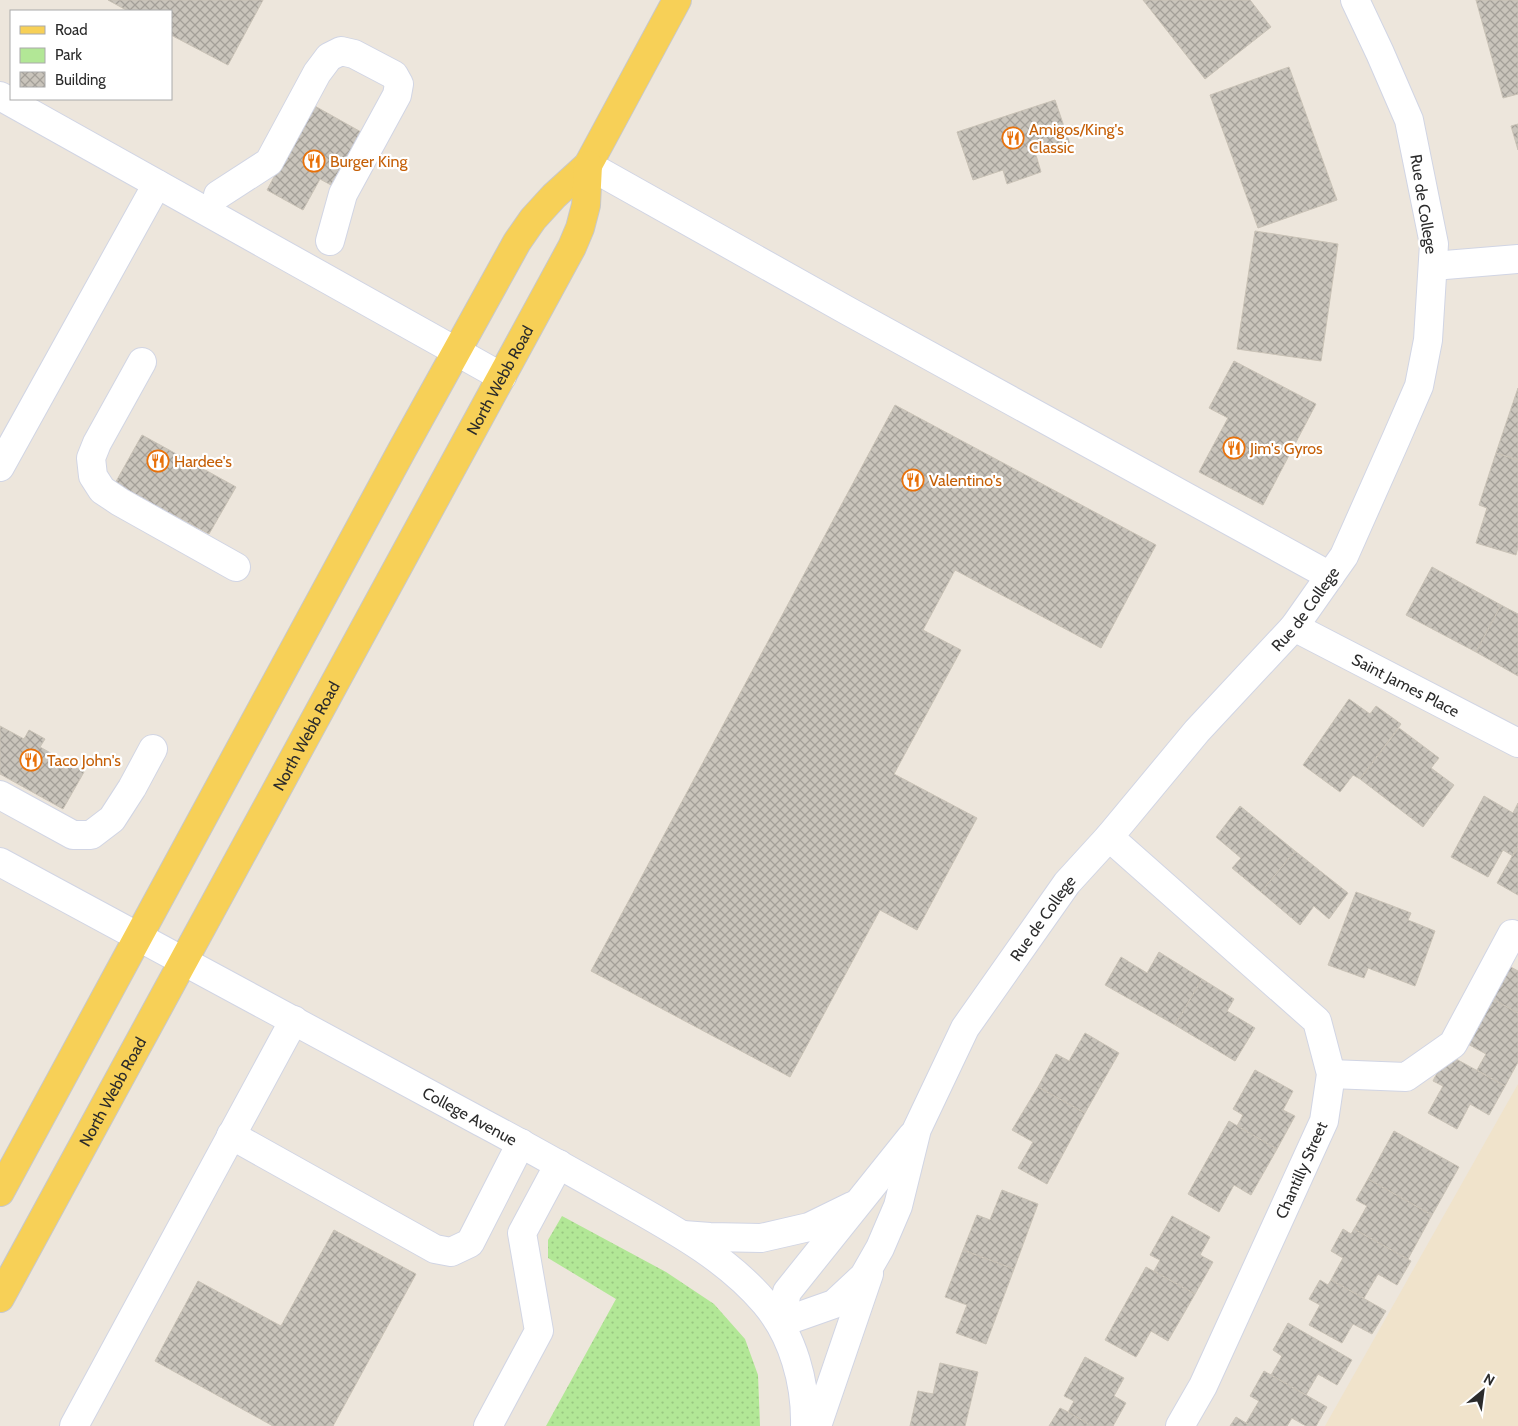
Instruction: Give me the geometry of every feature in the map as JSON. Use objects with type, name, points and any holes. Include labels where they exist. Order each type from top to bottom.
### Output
[{"type":"main road","name":"North Webb Road","points":[[0,1192],[517,242],[533,219],[554,196],[588,165],[677,0]]},
{"type":"main road","name":"North Webb Road","points":[[0,1298],[572,247],[580,228],[586,205],[588,165]]},
{"type":"street","name":"Rue de College","points":[[780,1322],[834,1304],[864,1276],[880,1248],[898,1206],[917,1129],[965,1028],[1067,882],[1109,837],[1197,731],[1294,626],[1344,556],[1396,439],[1419,386],[1428,340],[1434,244],[1409,120],[1355,0]]},
{"type":"street","points":[[218,195],[269,162],[318,74],[329,58],[341,51],[354,54],[394,75],[400,84],[397,95],[343,194],[330,241]]},
{"type":"street","points":[[0,96],[502,377]]},
{"type":"street","points":[[588,165],[841,307],[1330,576]]},
{"type":"street","points":[[0,467],[157,184]]},
{"type":"street","points":[[1433,266],[1518,259]]},
{"type":"street","points":[[142,362],[97,443],[92,458],[92,476],[102,490],[120,502],[236,567]]},
{"type":"street","name":"Saint James Place","points":[[1294,626],[1518,743]]},
{"type":"street","points":[[0,795],[73,835],[91,835],[112,819],[132,788],[153,749]]},
{"type":"street","name":"Chantilly Street","points":[[1109,837],[1317,1021],[1332,1074],[1324,1121],[1203,1386],[1180,1426]]},
{"type":"street","name":"College Avenue","points":[[0,862],[521,1143],[681,1235],[739,1276],[780,1322]]},
{"type":"street","points":[[1332,1074],[1406,1077],[1453,1044],[1512,934]]},
{"type":"street","points":[[74,1426],[294,1020]]},
{"type":"street","name":"Rue de College","points":[[780,1322],[787,1292],[917,1129]]},
{"type":"street","points":[[231,1135],[435,1248],[452,1252],[470,1243],[521,1143]]},
{"type":"street","points":[[488,1426],[539,1331],[522,1234],[559,1164]]},
{"type":"street","points":[[681,1235],[761,1238],[809,1227],[858,1204]]},
{"type":"street","points":[[817,1426],[875,1256]]},
{"type":"street","points":[[780,1322],[800,1375],[805,1426]]},
{"type":"shaded area","points":[[1518,1084],[1518,1426],[1325,1426]]},
{"type":"green space","points":[[562,1216],[666,1272],[714,1304],[745,1339],[758,1375],[760,1426],[546,1426],[616,1299],[548,1258],[548,1240]]},
{"type":"building","points":[[108,0],[263,0],[228,65],[172,36],[172,10],[126,10]]},
{"type":"building","points":[[1143,0],[1250,0],[1271,27],[1205,79]]},
{"type":"building","points":[[1476,0],[1518,0],[1518,94],[1503,98]]},
{"type":"building","points":[[1289,67],[1337,200],[1258,228],[1210,95]]},
{"type":"building","name":"Amigos/King's Classic","points":[[1055,100],[1070,144],[1036,155],[1041,172],[1007,184],[1003,170],[973,180],[957,132]]},
{"type":"building","name":"Burger King","points":[[313,105],[361,132],[331,185],[320,179],[303,210],[267,190]]},
{"type":"building","points":[[1518,124],[1518,150],[1511,126]]},
{"type":"building","points":[[1255,231],[1338,244],[1321,361],[1237,349]]},
{"type":"building","points":[[1234,361],[1316,404],[1263,505],[1199,472],[1228,418],[1209,408]]},
{"type":"building","points":[[1518,388],[1518,460],[1496,453]]},
{"type":"building","points":[[895,405],[1156,545],[1101,648],[955,570],[923,630],[961,650],[894,774],[977,818],[917,930],[880,910],[790,1077],[591,971]]},
{"type":"building","name":"Hardee's","points":[[142,435],[236,487],[209,534],[174,515],[172,519],[150,507],[152,503],[126,489],[124,493],[113,487]]},
{"type":"building","points":[[1496,453],[1518,460],[1518,547],[1516,555],[1476,543],[1487,508],[1479,505]]},
{"type":"building","points":[[1432,567],[1501,605],[1476,652],[1406,615]]},
{"type":"building","points":[[1501,605],[1518,614],[1518,676],[1476,652]]},
{"type":"building","points":[[1349,699],[1370,714],[1376,706],[1401,724],[1360,779],[1353,775],[1340,792],[1303,765]]},
{"type":"building","name":"Taco John's","points":[[0,726],[24,739],[29,730],[45,739],[40,747],[84,772],[63,809],[0,774]]},
{"type":"building","points":[[1399,728],[1439,758],[1431,768],[1454,785],[1423,827],[1360,779]]},
{"type":"building","points":[[1484,796],[1513,813],[1518,803],[1518,846],[1513,856],[1503,850],[1488,877],[1451,857]]},
{"type":"building","points":[[1240,806],[1295,851],[1261,892],[1232,868],[1241,858],[1216,837]]},
{"type":"building","points":[[1518,846],[1518,895],[1497,883]]},
{"type":"building","points":[[1295,851],[1348,893],[1329,919],[1314,906],[1300,925],[1261,892]]},
{"type":"building","points":[[1356,892],[1411,913],[1408,920],[1435,931],[1415,986],[1368,968],[1364,978],[1328,965]]},
{"type":"building","points":[[1159,952],[1202,979],[1175,1025],[1105,985],[1121,957],[1147,973]]},
{"type":"building","points":[[1509,966],[1518,971],[1518,1013],[1491,998]]},
{"type":"building","points":[[1202,979],[1234,999],[1227,1011],[1255,1028],[1235,1061],[1175,1025]]},
{"type":"building","points":[[1491,998],[1518,1013],[1518,1062],[1505,1086],[1477,1070],[1486,1054],[1466,1043]]},
{"type":"building","points":[[1085,1033],[1119,1053],[1085,1113],[1038,1087],[1056,1054],[1069,1061]]},
{"type":"building","points":[[1447,1054],[1505,1086],[1489,1115],[1470,1104],[1457,1129],[1428,1113],[1443,1086],[1433,1081]]},
{"type":"building","points":[[1255,1070],[1293,1091],[1283,1110],[1295,1116],[1277,1149],[1237,1126],[1243,1115],[1233,1109]]},
{"type":"building","points":[[1038,1087],[1085,1113],[1047,1184],[1018,1168],[1033,1142],[1012,1130]]},
{"type":"building","points":[[1229,1121],[1277,1149],[1251,1195],[1234,1185],[1219,1212],[1188,1194]]},
{"type":"building","points":[[1394,1131],[1459,1167],[1432,1215],[1368,1179]]},
{"type":"building","points":[[1368,1179],[1432,1215],[1408,1259],[1354,1229],[1367,1206],[1356,1200]]},
{"type":"building","points":[[1002,1190],[1038,1204],[1014,1269],[963,1250],[977,1215],[990,1220]]},
{"type":"building","points":[[1172,1216],[1210,1237],[1200,1255],[1213,1262],[1195,1294],[1154,1271],[1160,1260],[1150,1255]]},
{"type":"building","points":[[1343,1229],[1351,1234],[1354,1229],[1411,1261],[1397,1285],[1378,1274],[1364,1298],[1331,1280],[1343,1258],[1331,1251]]},
{"type":"building","points":[[334,1230],[416,1274],[333,1426],[273,1426],[155,1361],[198,1281],[281,1326]]},
{"type":"building","points":[[963,1250],[1014,1269],[986,1344],[956,1333],[967,1305],[945,1297]]},
{"type":"building","points":[[1146,1267],[1195,1294],[1168,1341],[1151,1331],[1136,1357],[1105,1340]]},
{"type":"building","points":[[1320,1280],[1328,1285],[1331,1280],[1386,1311],[1372,1334],[1353,1324],[1342,1343],[1309,1325],[1320,1305],[1309,1299]]},
{"type":"building","points":[[1288,1323],[1352,1360],[1337,1385],[1318,1374],[1306,1395],[1271,1375],[1282,1356],[1273,1350]]},
{"type":"building","points":[[1085,1357],[1124,1378],[1114,1396],[1126,1403],[1113,1426],[1092,1426],[1068,1412],[1074,1401],[1064,1396]]},
{"type":"building","points":[[940,1363],[978,1372],[965,1426],[910,1426],[918,1391],[933,1394]]},
{"type":"building","points":[[1264,1371],[1327,1407],[1316,1426],[1306,1426],[1292,1418],[1287,1426],[1251,1426],[1246,1423],[1259,1401],[1250,1396]]},
{"type":"building","points":[[1060,1408],[1068,1412],[1092,1426],[1049,1426]]},
{"type":"building","points":[[1236,1417],[1251,1426],[1230,1426]]},
{"type":"place","name":"Amigos/King's Classic","points":[[1013,138]]},
{"type":"place","name":"Burger King","points":[[314,161]]},
{"type":"place","name":"Jim's Gyros","points":[[1234,448]]},
{"type":"place","name":"Hardee's","points":[[158,461]]},
{"type":"place","name":"Valentino's","points":[[913,480]]},
{"type":"place","name":"Taco John's","points":[[31,760]]}]
